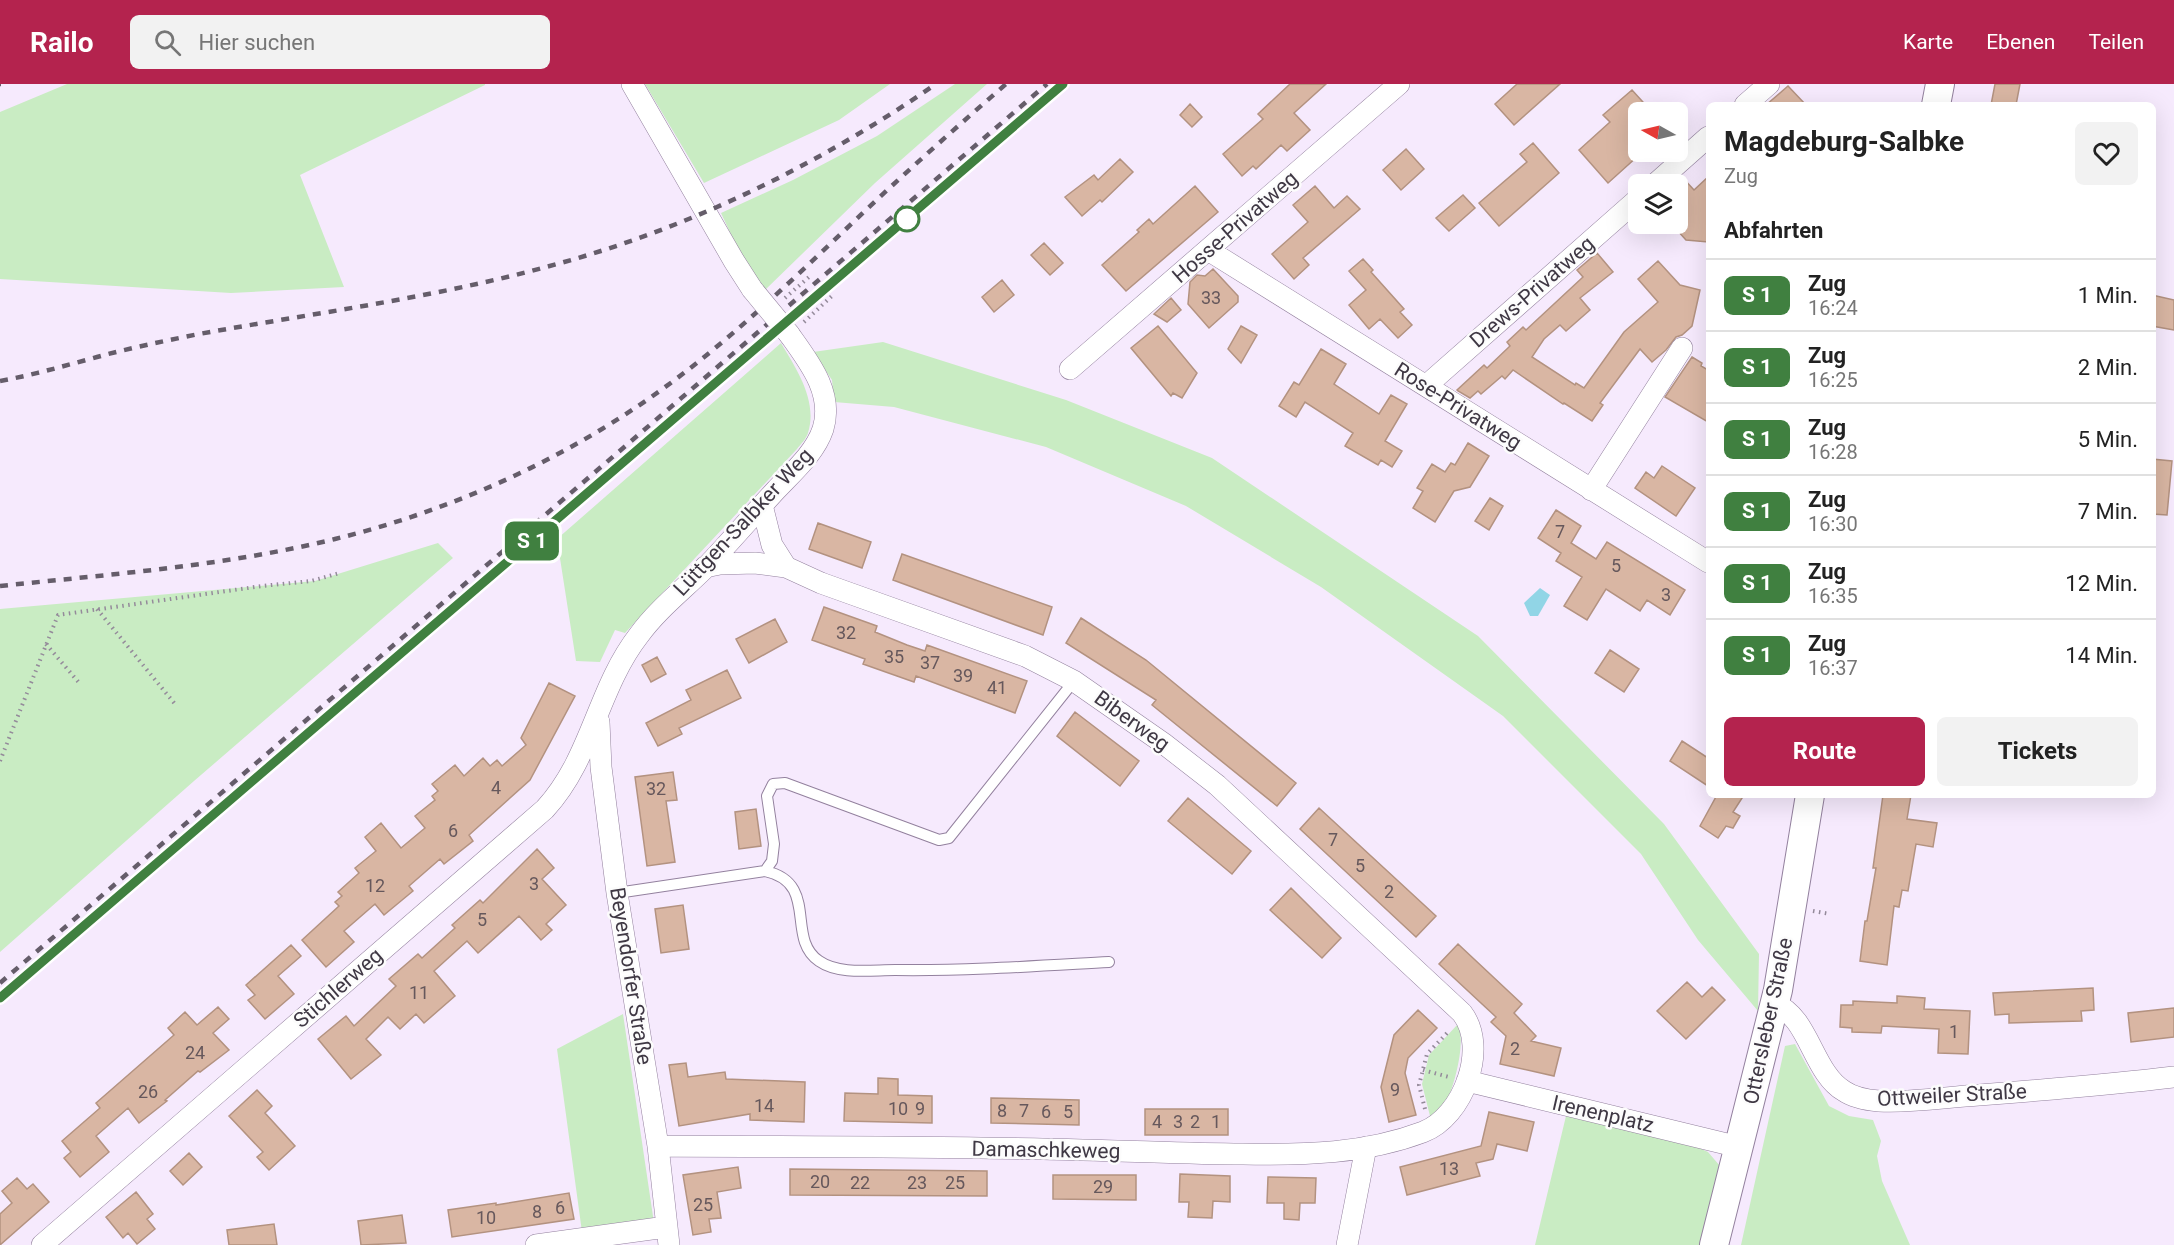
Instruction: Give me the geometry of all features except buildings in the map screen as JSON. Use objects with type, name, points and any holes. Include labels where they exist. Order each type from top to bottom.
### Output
[{"type":"main road","points":[[1937,102],[1940,84]]},
{"type":"main road","name":"Ottersleber Straße","points":[[1714,1245],[1775,1004],[1809,798]]},
{"type":"street","name":"Lüttgen-Salbker Weg","points":[[601,706],[614,673],[638,636],[665,605],[705,567],[817,442],[824,422],[825,400],[818,378],[789,334],[752,289],[734,261],[632,84]]},
{"type":"street","name":"Hosse-Privatweg","points":[[1070,369],[1399,84]]},
{"type":"street","points":[[1748,102],[1769,84]]},
{"type":"street","points":[[1666,174],[1706,139]]},
{"type":"street","name":"Drews-Privatweg","points":[[1427,385],[1628,209]]},
{"type":"street","name":"Rose-Privatweg","points":[[1208,250],[1706,561]]},
{"type":"street","points":[[1591,490],[1682,348]]},
{"type":"street","points":[[762,505],[769,538],[776,554],[786,567]]},
{"type":"street","name":"Biberweg","points":[[705,567],[755,563],[786,567],[821,583],[1025,656],[1074,681],[1163,743],[1217,785],[1464,1015]]},
{"type":"street","name":"Beyendorfer Straße","points":[[601,706],[601,767],[617,894],[658,1146],[668,1236]]},
{"type":"street","name":"Stichlerweg","points":[[42,1245],[544,809],[563,788],[578,761],[601,706]]},
{"type":"street","name":"Ottweiler Straße","points":[[1775,1004],[1785,1007],[1825,1072],[1837,1087],[1864,1099],[1899,1101],[2174,1077]]},
{"type":"street","points":[[1430,1129],[1440,1123],[1453,1109],[1467,1081],[1474,1039],[1464,1015]]},
{"type":"street","name":"Irenenplatz","points":[[1467,1081],[1739,1147]]},
{"type":"street","name":"Damaschkeweg","points":[[658,1146],[1082,1150],[1279,1155],[1341,1152],[1403,1138],[1430,1129]]},
{"type":"street","points":[[1347,1245],[1365,1147]]},
{"type":"street","points":[[536,1245],[668,1236]]},
{"type":"lane","points":[[765,871],[772,861],[774,844],[766,796],[772,784],[785,783],[939,840],[949,838],[1074,681]]},
{"type":"lane","points":[[617,894],[765,871],[776,873],[788,880],[797,894],[810,952],[832,968],[942,970],[1109,962]]},
{"type":"path","points":[[771,312],[809,277]]},
{"type":"path","points":[[789,334],[834,294]]},
{"type":"path","points":[[0,761],[58,615],[262,585],[311,581],[340,573]]},
{"type":"path","points":[[97,609],[175,704]]},
{"type":"path","points":[[46,644],[81,685]]},
{"type":"path","points":[[1823,913],[1830,914]]},
{"type":"path","points":[[1430,1129],[1419,1085],[1427,1054],[1464,1015]]},
{"type":"path","points":[[1423,1070],[1467,1081]]},
{"type":"green space","points":[[67,84],[485,85],[300,175],[344,287],[231,293],[0,279],[0,112]]},
{"type":"green space","points":[[645,84],[890,84],[839,120],[704,183]]},
{"type":"green space","points":[[955,84],[987,84],[875,183],[764,291],[741,256],[721,213],[793,180],[877,136]]},
{"type":"green space","points":[[883,342],[1066,400],[1212,458],[1478,636],[1664,824],[1759,954],[1758,1011],[1698,940],[1641,854],[1503,716],[1321,587],[1186,506],[1046,447],[894,407],[834,402],[832,380],[813,352]]},
{"type":"green space","points":[[781,343],[799,375],[808,398],[810,421],[805,439],[625,633],[615,630],[600,662],[576,661],[557,539]]},
{"type":"green space","points":[[438,543],[453,558],[0,952],[0,609],[315,581]]},
{"type":"green space","points":[[623,1014],[654,1223],[582,1232],[557,1049]]},
{"type":"green space","points":[[1458,1024],[1461,1041],[1456,1074],[1445,1105],[1431,1120],[1422,1084],[1429,1055]]},
{"type":"green space","points":[[1795,1044],[1829,1106],[1849,1116],[1873,1120],[1881,1141],[1877,1156],[1882,1181],[1910,1245],[1741,1245],[1785,1046]]},
{"type":"green space","points":[[1566,1116],[1695,1146],[1708,1152],[1720,1166],[1705,1245],[1535,1245]]},
{"type":"water","points":[[1540,588],[1550,595],[1538,616],[1530,616],[1524,603]]},
{"type":"railway","points":[[0,381],[186,337],[460,288],[598,252],[700,214],[749,192],[845,142],[936,84]]},
{"type":"railway","points":[[0,586],[210,563],[335,539],[426,512],[470,495],[556,455],[637,406],[720,344],[1006,84]]},
{"type":"railway","points":[[0,983],[1047,84]]},
{"type":"railway","points":[[0,998],[1063,84]]},
{"type":"train","points":[[0,998],[1063,84]]}]
